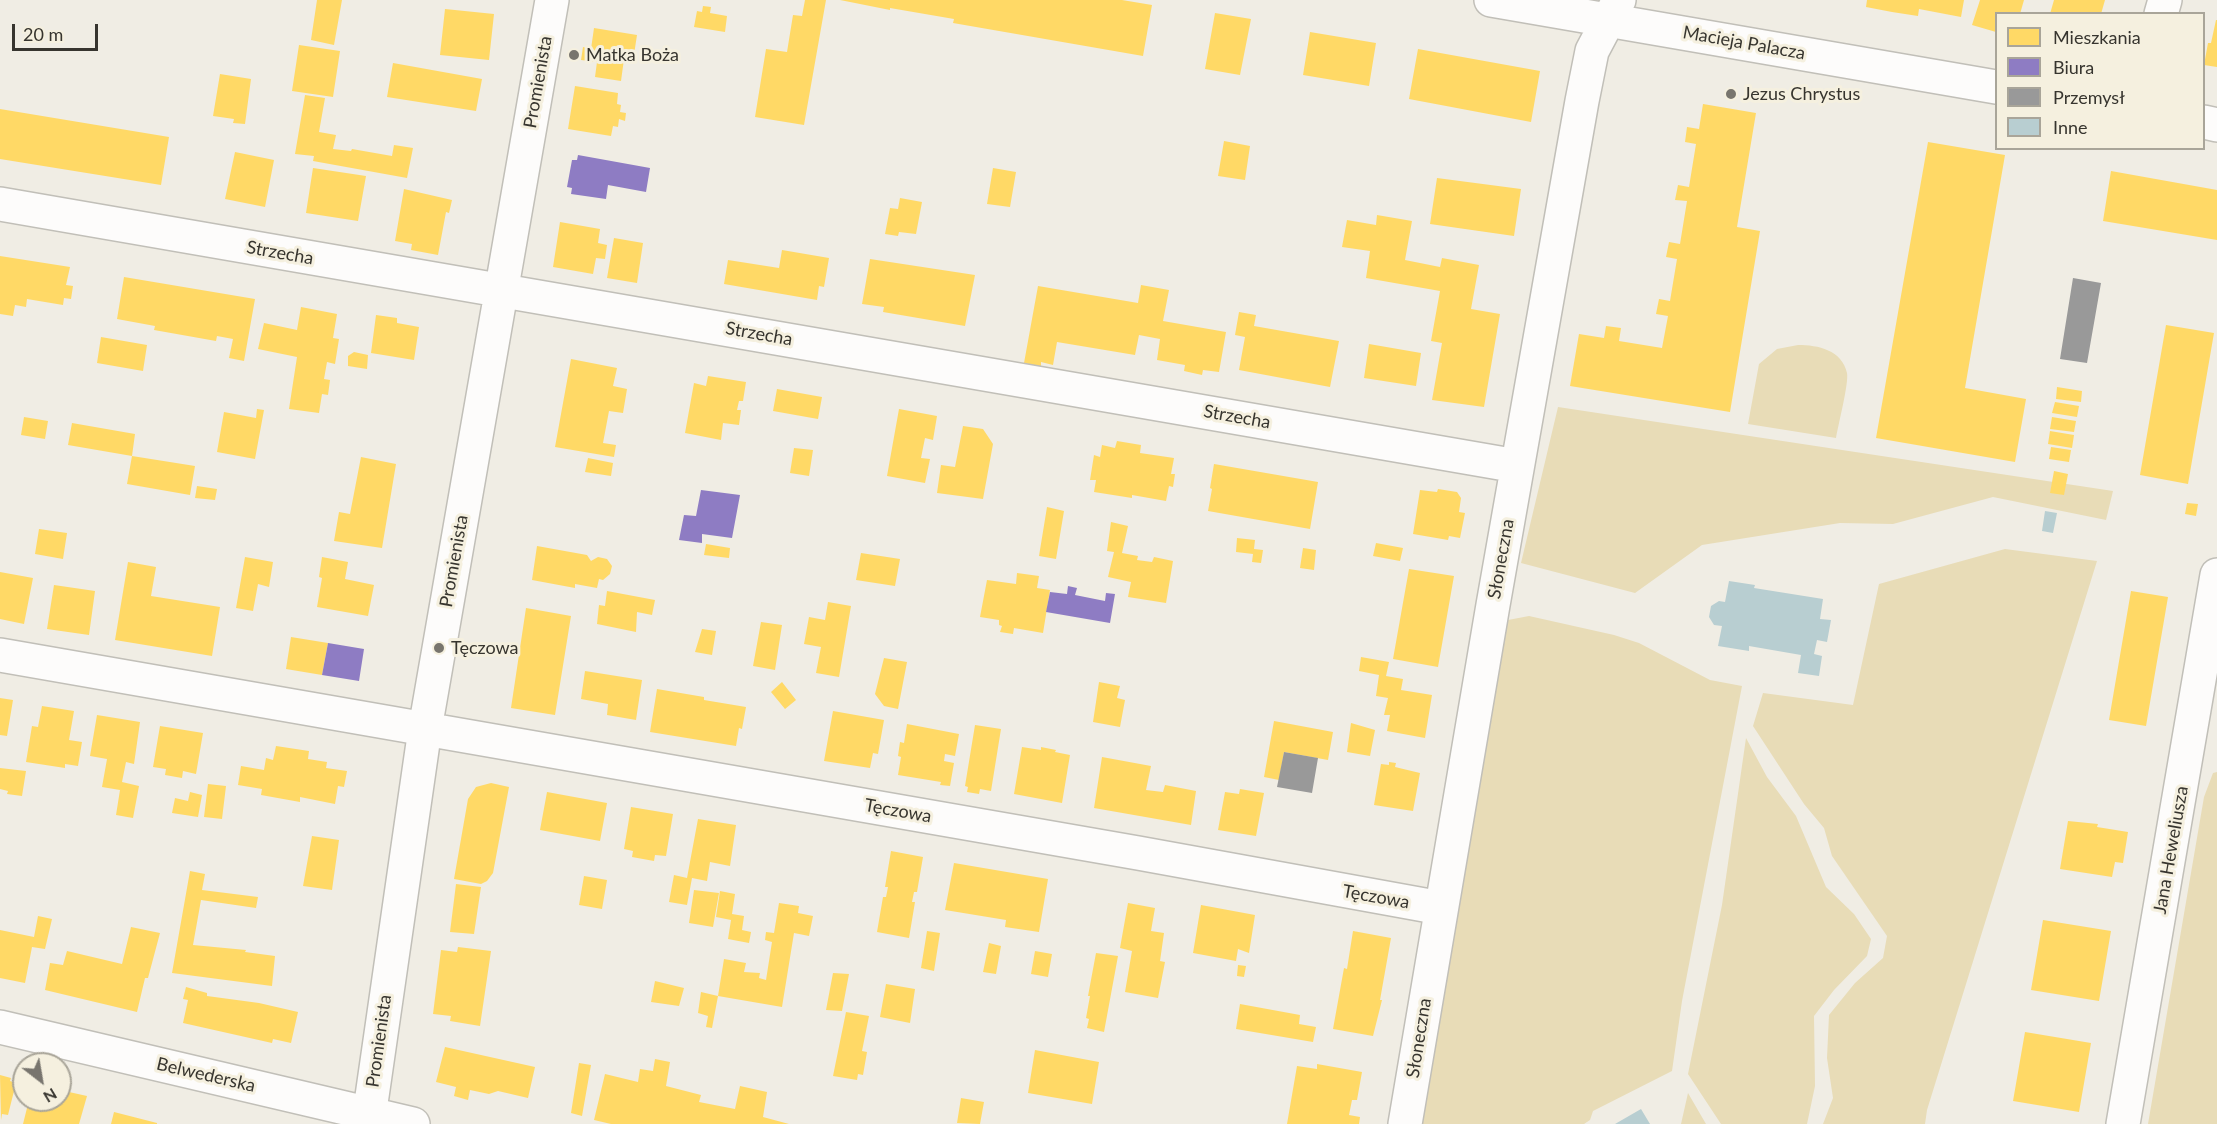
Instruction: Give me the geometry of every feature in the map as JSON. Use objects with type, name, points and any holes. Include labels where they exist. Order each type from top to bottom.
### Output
[{"type":"street","name":"Promienista","points":[[368,1118],[425,729],[552,0]]},
{"type":"street","name":"Macieja Palacza","points":[[1491,0],[1615,10],[1995,87]]},
{"type":"street","name":"Słoneczna","points":[[1405,1124],[1440,908],[1590,61],[1615,10]]},
{"type":"street","name":"Strzecha","points":[[0,204],[1517,466]]},
{"type":"street","name":"Jana Heweliusza","points":[[2123,1124],[2217,575]]},
{"type":"street","name":"Tęczowa","points":[[0,655],[1138,853],[1440,908]]},
{"type":"street","name":"Belwederska","points":[[0,1028],[368,1118],[413,1124]]},
{"type":"shaded area","points":[[1798,345],[1828,350],[1835,354],[1844,365],[1847,373],[1846,386],[1836,438],[1748,424],[1759,364],[1777,349]]},
{"type":"shaded area","points":[[1558,407],[2113,491],[2106,520],[1993,497],[1893,524],[1840,523],[1702,545],[1635,593],[1521,563]]},
{"type":"shaded area","points":[[2005,549],[2097,561],[1927,1110],[1925,1124],[1823,1124],[1833,1098],[1827,1058],[1829,1015],[1855,983],[1883,958],[1887,936],[1832,856],[1824,828],[1804,804],[1753,726],[1763,693],[1853,705],[1879,584]]},
{"type":"shaded area","points":[[1529,616],[1614,635],[1639,643],[1710,680],[1742,686],[1682,1001],[1672,1071],[1593,1111],[1590,1120],[1584,1124],[1422,1124],[1508,620]]},
{"type":"shaded area","points":[[1746,738],[1767,777],[1796,816],[1826,887],[1854,914],[1871,939],[1867,956],[1834,990],[1814,1016],[1815,1086],[1807,1124],[1721,1124],[1688,1074],[1722,905]]},
{"type":"shaded area","points":[[2217,772],[2217,1124],[2148,1124],[2204,797],[2213,773]]},
{"type":"shaded area","points":[[1688,1093],[1706,1124],[1681,1124]]},
{"type":"building: Mieszkania","points":[[317,0],[342,0],[334,45],[311,40]]},
{"type":"building: Mieszkania","points":[[805,0],[826,0],[804,125],[755,117],[766,49],[787,52],[793,15],[802,16]]},
{"type":"building: Mieszkania","points":[[840,0],[1122,0],[1152,5],[1143,56],[953,23],[954,19]]},
{"type":"building: Mieszkania","points":[[1867,0],[1964,0],[1961,17],[1919,9],[1918,16],[1892,12],[1866,7]]},
{"type":"building: Mieszkania","points":[[1980,0],[2024,0],[2021,12],[1995,12],[1995,32],[1972,25]]},
{"type":"building: Mieszkania","points":[[2054,0],[2105,0],[2102,12],[2051,12]]},
{"type":"building: Mieszkania","points":[[703,6],[711,7],[710,13],[727,16],[725,32],[694,27],[697,11],[702,12]]},
{"type":"building: Mieszkania","points":[[445,9],[494,14],[489,60],[440,55]]},
{"type":"building: Mieszkania","points":[[1215,13],[1251,19],[1240,75],[1205,69]]},
{"type":"building: Mieszkania","points":[[2217,20],[2217,67],[2205,65],[2208,43],[2211,43]]},
{"type":"building: Mieszkania","points":[[594,28],[637,35],[633,61],[624,59],[621,81],[595,77],[597,62],[581,60],[583,47],[591,49]]},
{"type":"building: Mieszkania","points":[[1310,32],[1376,43],[1369,86],[1303,75]]},
{"type":"building: Mieszkania","points":[[299,45],[340,51],[333,97],[292,91]]},
{"type":"building: Mieszkania","points":[[1418,49],[1540,71],[1531,122],[1409,99]]},
{"type":"building: Mieszkania","points":[[393,63],[482,79],[476,111],[387,97]]},
{"type":"building: Mieszkania","points":[[220,74],[251,79],[245,124],[233,123],[234,119],[213,116]]},
{"type":"building: Mieszkania","points":[[575,86],[618,93],[617,104],[621,105],[620,112],[626,113],[625,121],[619,119],[618,127],[613,126],[611,136],[568,129]]},
{"type":"building: Mieszkania","points":[[305,95],[325,98],[319,132],[336,135],[333,149],[351,151],[352,149],[392,156],[394,145],[413,148],[407,178],[313,161],[314,156],[295,154]]},
{"type":"building: Mieszkania","points":[[1703,104],[1756,113],[1737,227],[1760,231],[1730,412],[1570,386],[1579,334],[1604,338],[1606,326],[1621,328],[1619,341],[1662,348],[1668,316],[1656,314],[1659,299],[1670,301],[1677,259],[1666,257],[1669,242],[1680,244],[1687,201],[1675,200],[1678,185],[1689,187],[1696,144],[1685,142],[1687,127],[1699,129]]},
{"type":"building: Mieszkania","points":[[0,109],[169,137],[161,185],[0,159]]},
{"type":"building: Mieszkania","points":[[1224,141],[1250,146],[1245,180],[1218,176]]},
{"type":"building: Mieszkania","points":[[1928,142],[2005,155],[1965,388],[2026,399],[2015,462],[1876,438]]},
{"type":"building: Mieszkania","points":[[235,152],[274,160],[265,207],[225,199]]},
{"type":"building: Mieszkania","points":[[313,168],[366,176],[358,221],[306,213]]},
{"type":"building: Mieszkania","points":[[993,168],[1016,172],[1010,207],[987,204]]},
{"type":"building: Mieszkania","points":[[2111,171],[2217,190],[2217,240],[2103,221]]},
{"type":"building: Mieszkania","points":[[1437,178],[1521,189],[1514,236],[1430,224]]},
{"type":"building: Mieszkania","points":[[404,189],[452,200],[449,213],[446,212],[438,255],[411,250],[412,244],[395,241]]},
{"type":"building: Mieszkania","points":[[900,198],[922,202],[916,234],[899,232],[898,236],[885,234],[890,208],[898,209]]},
{"type":"building: Mieszkania","points":[[1377,215],[1412,221],[1405,260],[1440,267],[1442,258],[1479,265],[1471,309],[1500,314],[1484,407],[1432,400],[1442,343],[1431,341],[1440,291],[1366,278],[1370,251],[1342,247],[1347,220],[1376,225]]},
{"type":"building: Mieszkania","points":[[560,222],[600,229],[598,243],[607,245],[605,259],[596,258],[593,274],[553,267]]},
{"type":"building: Mieszkania","points":[[614,238],[643,243],[637,283],[607,278]]},
{"type":"building: Mieszkania","points":[[782,250],[829,258],[824,287],[819,286],[817,300],[724,284],[728,260],[779,268]]},
{"type":"building: Mieszkania","points":[[0,256],[70,267],[66,285],[73,286],[71,299],[64,298],[63,305],[27,299],[26,307],[15,305],[13,316],[0,314]]},
{"type":"building: Mieszkania","points":[[870,259],[975,275],[965,326],[883,312],[884,307],[862,304]]},
{"type":"building: Mieszkania","points":[[124,277],[255,299],[244,361],[229,358],[233,339],[217,336],[216,341],[154,330],[155,326],[117,319]]},
{"type":"building: Mieszkania","points":[[1141,285],[1169,290],[1163,321],[1226,332],[1219,372],[1203,370],[1202,375],[1184,371],[1185,365],[1157,360],[1160,339],[1139,335],[1135,355],[1057,342],[1053,365],[1041,362],[1041,367],[1024,363],[1038,286],[1138,303]]},
{"type":"building: Mieszkania","points":[[301,307],[337,314],[333,338],[339,339],[335,364],[327,362],[324,379],[330,380],[328,395],[322,394],[319,413],[289,409],[297,357],[258,349],[264,323],[297,330]]},
{"type":"building: Mieszkania","points":[[1239,312],[1256,315],[1254,326],[1339,341],[1330,387],[1239,370],[1245,337],[1235,335]]},
{"type":"building: Mieszkania","points":[[376,315],[397,318],[397,323],[419,327],[414,360],[371,353]]},
{"type":"building: Mieszkania","points":[[2166,325],[2214,333],[2188,484],[2140,475]]},
{"type":"building: Mieszkania","points":[[101,337],[147,345],[143,371],[97,363]]},
{"type":"building: Mieszkania","points":[[1369,344],[1421,353],[1416,386],[1364,378]]},
{"type":"building: Mieszkania","points":[[354,352],[368,355],[367,369],[348,366],[348,356]]},
{"type":"building: Mieszkania","points":[[571,359],[617,368],[613,386],[627,389],[623,413],[609,411],[603,443],[616,445],[614,457],[555,447]]},
{"type":"building: Mieszkania","points":[[708,376],[746,382],[743,401],[739,401],[737,410],[741,410],[739,425],[723,423],[721,440],[685,433],[694,383],[706,386]]},
{"type":"building: Mieszkania","points":[[2057,387],[2082,391],[2081,402],[2056,399]]},
{"type":"building: Mieszkania","points":[[777,389],[822,397],[818,419],[773,411]]},
{"type":"building: Mieszkania","points":[[2055,402],[2079,406],[2077,417],[2052,413]]},
{"type":"building: Mieszkania","points":[[257,409],[264,410],[255,459],[217,452],[224,412],[256,418]]},
{"type":"building: Mieszkania","points":[[899,409],[937,416],[933,440],[925,438],[921,458],[930,459],[925,483],[887,476]]},
{"type":"building: Mieszkania","points":[[24,417],[48,421],[45,439],[21,435]]},
{"type":"building: Mieszkania","points":[[2052,417],[2076,421],[2074,432],[2050,429]]},
{"type":"building: Mieszkania","points":[[72,423],[135,434],[132,456],[68,445]]},
{"type":"building: Mieszkania","points":[[963,426],[983,429],[993,444],[983,499],[937,493],[941,465],[955,467]]},
{"type":"building: Mieszkania","points":[[2050,431],[2074,435],[2072,448],[2048,444]]},
{"type":"building: Mieszkania","points":[[1117,441],[1141,445],[1140,453],[1174,458],[1171,474],[1175,474],[1173,487],[1169,486],[1166,501],[1094,492],[1096,480],[1090,480],[1094,455],[1100,457],[1102,445],[1115,448]]},
{"type":"building: Mieszkania","points":[[2051,447],[2071,450],[2069,462],[2049,459]]},
{"type":"building: Mieszkania","points":[[794,448],[813,450],[809,476],[790,473]]},
{"type":"building: Mieszkania","points":[[132,456],[195,466],[190,495],[127,484]]},
{"type":"building: Mieszkania","points":[[361,457],[396,464],[382,548],[334,541],[339,512],[350,514]]},
{"type":"building: Mieszkania","points":[[588,458],[613,463],[611,476],[585,472]]},
{"type":"building: Mieszkania","points":[[1214,464],[1318,482],[1310,529],[1208,511]]},
{"type":"building: Mieszkania","points":[[2054,471],[2068,474],[2064,495],[2050,493]]},
{"type":"building: Mieszkania","points":[[197,486],[217,489],[215,500],[195,498]]},
{"type":"building: Mieszkania","points":[[1438,489],[1457,492],[1461,498],[1459,512],[1465,513],[1460,538],[1449,536],[1448,540],[1413,534],[1420,490],[1437,492]]},
{"type":"building: Mieszkania","points":[[2187,503],[2198,504],[2196,516],[2185,514]]},
{"type":"building: Mieszkania","points":[[1047,507],[1064,511],[1056,559],[1039,556]]},
{"type":"building: Mieszkania","points":[[1111,522],[1128,526],[1122,553],[1138,556],[1137,560],[1152,562],[1154,557],[1173,561],[1166,603],[1128,597],[1131,582],[1108,577],[1114,552],[1107,551]]},
{"type":"building: Mieszkania","points":[[39,529],[67,533],[63,559],[35,554]]},
{"type":"building: Mieszkania","points":[[1237,538],[1255,540],[1254,549],[1263,550],[1261,563],[1252,562],[1253,554],[1236,552]]},
{"type":"building: Mieszkania","points":[[1376,543],[1403,548],[1400,561],[1373,556]]},
{"type":"building: Mieszkania","points":[[706,544],[730,548],[729,558],[704,555]]},
{"type":"building: Mieszkania","points":[[537,546],[587,555],[591,561],[598,557],[607,559],[612,566],[610,574],[603,580],[599,579],[597,588],[575,584],[575,588],[532,580]]},
{"type":"building: Mieszkania","points":[[1303,548],[1316,550],[1314,570],[1300,568]]},
{"type":"building: Mieszkania","points":[[861,553],[900,559],[895,586],[856,580]]},
{"type":"building: Mieszkania","points":[[245,557],[273,562],[269,587],[258,584],[253,611],[236,608]]},
{"type":"building: Mieszkania","points":[[322,557],[348,562],[345,579],[374,585],[368,616],[317,607],[322,578],[319,577]]},
{"type":"building: Mieszkania","points":[[128,562],[156,567],[151,596],[220,607],[212,656],[115,640]]},
{"type":"building: Mieszkania","points":[[1409,569],[1454,576],[1438,667],[1393,659]]},
{"type":"building: Mieszkania","points":[[0,572],[33,578],[24,624],[0,619]]},
{"type":"building: Mieszkania","points":[[1017,573],[1039,576],[1037,588],[1050,590],[1043,633],[1014,628],[1013,634],[1000,632],[1002,626],[999,625],[999,620],[980,617],[987,580],[1016,584]]},
{"type":"building: Mieszkania","points":[[54,585],[95,591],[89,635],[47,629]]},
{"type":"building: Mieszkania","points":[[607,591],[655,600],[652,615],[637,612],[636,632],[597,624],[599,605],[605,606]]},
{"type":"building: Mieszkania","points":[[2131,591],[2168,597],[2146,726],[2109,720]]},
{"type":"building: Mieszkania","points":[[828,602],[851,606],[839,677],[816,673],[821,647],[804,644],[809,617],[825,620]]},
{"type":"building: Mieszkania","points":[[526,608],[571,616],[555,715],[511,708]]},
{"type":"building: Mieszkania","points":[[761,622],[782,625],[775,670],[753,666]]},
{"type":"building: Mieszkania","points":[[702,629],[716,631],[712,655],[695,652]]},
{"type":"building: Mieszkania","points":[[291,637],[328,643],[322,675],[286,669]]},
{"type":"building: Mieszkania","points":[[1361,657],[1389,662],[1386,676],[1403,679],[1401,690],[1432,695],[1425,738],[1387,731],[1390,715],[1384,715],[1388,698],[1376,696],[1379,675],[1359,671]]},
{"type":"building: Mieszkania","points":[[884,658],[907,662],[898,709],[884,706],[875,694]]},
{"type":"building: Mieszkania","points":[[585,671],[642,680],[636,720],[607,715],[608,704],[581,699]]},
{"type":"building: Mieszkania","points":[[782,682],[796,700],[785,709],[771,692]]},
{"type":"building: Mieszkania","points":[[1099,682],[1120,686],[1117,698],[1125,700],[1120,727],[1093,722]]},
{"type":"building: Mieszkania","points":[[657,689],[746,707],[736,746],[650,732]]},
{"type":"building: Mieszkania","points":[[0,698],[13,700],[7,736],[0,735]]},
{"type":"building: Mieszkania","points":[[42,706],[74,711],[69,740],[82,742],[78,766],[65,764],[65,768],[26,762],[32,726],[38,727]]},
{"type":"building: Mieszkania","points":[[833,711],[884,720],[878,754],[873,753],[870,768],[824,761]]},
{"type":"building: Mieszkania","points":[[97,715],[140,722],[134,764],[126,762],[122,782],[139,786],[133,818],[116,815],[120,790],[102,787],[107,759],[90,756]]},
{"type":"building: Mieszkania","points":[[1274,721],[1333,732],[1328,760],[1284,752],[1279,780],[1264,777]]},
{"type":"building: Mieszkania","points":[[1351,723],[1375,730],[1370,756],[1347,752]]},
{"type":"building: Mieszkania","points":[[907,724],[959,734],[955,756],[945,754],[944,761],[954,763],[950,786],[940,785],[941,782],[898,775],[901,757],[898,756],[900,742],[904,743]]},
{"type":"building: Mieszkania","points":[[975,725],[1001,729],[991,791],[980,789],[979,794],[967,792],[968,787],[965,786]]},
{"type":"building: Mieszkania","points":[[160,726],[203,733],[196,774],[183,771],[182,778],[165,775],[166,769],[153,767]]},
{"type":"building: Mieszkania","points":[[276,746],[309,751],[308,759],[327,762],[326,768],[347,771],[344,787],[338,786],[335,804],[300,797],[300,802],[261,795],[262,789],[238,785],[241,766],[264,770],[266,758],[273,760]]},
{"type":"building: Mieszkania","points":[[1022,747],[1041,750],[1041,747],[1070,755],[1062,803],[1014,794]]},
{"type":"building: Mieszkania","points":[[1102,757],[1151,766],[1146,790],[1163,792],[1165,785],[1196,791],[1191,825],[1094,808]]},
{"type":"building: Mieszkania","points":[[1389,762],[1396,763],[1395,767],[1420,773],[1413,811],[1374,805],[1381,764],[1389,765]]},
{"type":"building: Mieszkania","points":[[0,768],[26,771],[22,796],[7,794],[8,791],[0,789]]},
{"type":"building: Mieszkania","points":[[491,783],[509,787],[493,873],[487,881],[481,884],[454,879],[468,799],[476,787]]},
{"type":"building: Mieszkania","points":[[208,784],[226,786],[222,819],[204,817]]},
{"type":"building: Mieszkania","points":[[1240,789],[1264,793],[1256,836],[1218,830],[1225,792],[1239,794]]},
{"type":"building: Mieszkania","points":[[190,792],[202,795],[198,817],[172,813],[175,798],[188,801]]},
{"type":"building: Mieszkania","points":[[547,792],[607,803],[600,841],[540,830]]},
{"type":"building: Mieszkania","points":[[631,807],[673,814],[666,856],[655,855],[654,861],[632,857],[633,851],[624,849]]},
{"type":"building: Mieszkania","points":[[698,819],[736,825],[730,866],[710,862],[707,881],[692,878],[687,905],[669,902],[674,875],[687,878]]},
{"type":"building: Mieszkania","points":[[2068,821],[2098,824],[2097,827],[2128,832],[2123,863],[2115,862],[2112,877],[2060,869]]},
{"type":"building: Mieszkania","points":[[312,836],[339,840],[332,890],[303,886]]},
{"type":"building: Mieszkania","points":[[891,851],[923,857],[917,892],[914,892],[912,902],[915,902],[909,938],[877,932],[883,897],[886,897],[888,887],[885,887]]},
{"type":"building: Mieszkania","points":[[954,863],[1048,879],[1039,932],[1005,927],[1006,920],[945,910]]},
{"type":"building: Mieszkania","points":[[190,871],[205,874],[202,890],[258,897],[256,908],[201,900],[193,945],[246,950],[245,952],[275,956],[272,986],[172,973]]},
{"type":"building: Mieszkania","points":[[584,876],[607,880],[602,909],[579,905]]},
{"type":"building: Mieszkania","points":[[456,884],[481,887],[474,934],[450,932]]},
{"type":"building: Mieszkania","points":[[694,890],[719,893],[713,927],[689,923]]},
{"type":"building: Mieszkania","points":[[720,891],[735,894],[732,914],[744,916],[742,930],[751,932],[749,943],[728,939],[731,920],[716,917]]},
{"type":"building: Mieszkania","points":[[779,903],[799,906],[798,913],[813,916],[809,936],[794,933],[782,1007],[718,996],[724,959],[746,963],[744,972],[760,973],[759,978],[766,980],[772,942],[765,940],[766,932],[774,933]]},
{"type":"building: Mieszkania","points":[[1128,903],[1155,908],[1151,931],[1164,933],[1160,961],[1165,962],[1158,998],[1125,992],[1132,951],[1120,948]]},
{"type":"building: Mieszkania","points":[[1201,905],[1255,915],[1249,953],[1238,949],[1236,961],[1193,953]]},
{"type":"building: Mieszkania","points":[[38,916],[52,919],[45,949],[32,947],[25,983],[0,978],[0,930],[34,937]]},
{"type":"building: Mieszkania","points":[[2043,920],[2111,931],[2099,1001],[2031,990]]},
{"type":"building: Mieszkania","points":[[131,927],[160,933],[148,978],[145,978],[137,1012],[45,990],[50,963],[63,965],[67,951],[122,964]]},
{"type":"building: Mieszkania","points":[[927,931],[940,933],[934,971],[921,968]]},
{"type":"building: Mieszkania","points":[[1353,931],[1391,938],[1380,1000],[1382,1000],[1373,1036],[1333,1029]]},
{"type":"building: Mieszkania","points":[[989,943],[1001,946],[996,974],[983,972]]},
{"type":"building: Mieszkania","points":[[458,947],[491,951],[480,1026],[450,1021],[451,1016],[433,1014],[441,950],[457,952]]},
{"type":"building: Mieszkania","points":[[1035,951],[1052,954],[1048,977],[1031,974]]},
{"type":"building: Mieszkania","points":[[1096,953],[1118,956],[1104,1032],[1087,1028],[1089,1019],[1086,1018],[1090,996],[1088,996]]},
{"type":"building: Mieszkania","points":[[1238,965],[1246,966],[1244,977],[1237,976]]},
{"type":"building: Mieszkania","points":[[833,973],[849,974],[842,1011],[826,1010]]},
{"type":"building: Mieszkania","points":[[655,981],[684,988],[679,1006],[651,1002]]},
{"type":"building: Mieszkania","points":[[886,984],[915,989],[910,1023],[880,1017]]},
{"type":"building: Mieszkania","points":[[186,987],[207,993],[207,996],[259,1003],[298,1012],[291,1043],[273,1039],[272,1043],[183,1023],[188,1000],[183,999]]},
{"type":"building: Mieszkania","points":[[701,992],[718,996],[712,1028],[706,1027],[708,1016],[698,1013]]},
{"type":"building: Mieszkania","points":[[1240,1004],[1300,1015],[1299,1024],[1316,1027],[1313,1042],[1236,1029]]},
{"type":"building: Mieszkania","points":[[846,1012],[869,1016],[862,1051],[867,1052],[863,1075],[858,1074],[857,1080],[833,1076]]},
{"type":"building: Mieszkania","points":[[2025,1032],[2091,1043],[2079,1112],[2013,1101]]},
{"type":"building: Mieszkania","points":[[445,1047],[535,1067],[528,1098],[498,1091],[489,1094],[470,1090],[468,1100],[454,1096],[456,1087],[436,1082]]},
{"type":"building: Mieszkania","points":[[1035,1050],[1099,1062],[1092,1104],[1028,1093]]},
{"type":"building: Mieszkania","points":[[655,1059],[670,1062],[666,1086],[701,1095],[699,1102],[735,1109],[740,1086],[767,1092],[763,1117],[789,1124],[611,1124],[594,1120],[605,1074],[638,1082],[640,1069],[653,1071]]},
{"type":"building: Mieszkania","points":[[579,1063],[591,1065],[582,1116],[571,1113]]},
{"type":"building: Mieszkania","points":[[1317,1064],[1362,1072],[1357,1100],[1352,1100],[1349,1115],[1360,1117],[1359,1124],[1287,1124],[1297,1066],[1317,1069]]},
{"type":"building: Mieszkania","points":[[0,1075],[11,1078],[12,1082],[12,1099],[8,1115],[2,1114],[1,1120]]},
{"type":"building: Mieszkania","points":[[72,1093],[87,1096],[79,1124],[23,1124],[26,1112],[72,1112]]},
{"type":"building: Mieszkania","points":[[961,1098],[984,1102],[980,1124],[957,1123]]},
{"type":"building: Mieszkania","points":[[114,1112],[157,1123],[157,1124],[111,1124]]},
{"type":"building: Biura","points":[[578,155],[650,168],[646,192],[608,185],[606,199],[571,194],[572,188],[567,187],[572,160],[577,160]]},
{"type":"building: Biura","points":[[701,490],[740,495],[732,538],[702,534],[702,543],[679,540],[684,515],[696,516]]},
{"type":"building: Biura","points":[[1068,586],[1077,588],[1075,595],[1105,601],[1106,593],[1115,594],[1110,623],[1046,612],[1050,592],[1067,594]]},
{"type":"building: Biura","points":[[328,643],[364,649],[359,681],[322,675]]},
{"type":"building: Przemysł","points":[[2073,278],[2101,283],[2087,363],[2060,359]]},
{"type":"building: Przemysł","points":[[1284,752],[1318,758],[1312,793],[1277,787]]},
{"type":"building: Inne","points":[[2045,511],[2057,513],[2053,533],[2042,531]]},
{"type":"building: Inne","points":[[1729,581],[1755,585],[1754,588],[1823,599],[1820,619],[1831,620],[1827,642],[1817,640],[1814,654],[1822,656],[1819,676],[1798,673],[1801,655],[1749,646],[1749,651],[1718,646],[1722,626],[1714,625],[1709,617],[1711,606],[1719,601],[1725,602]]},
{"type":"building: Inne","points":[[1641,1109],[1650,1124],[1615,1124]]},
{"type":"place","name":"Matka Boża","points":[[574,55]]},
{"type":"place","name":"Jezus Chrystus","points":[[1731,94]]},
{"type":"place","name":"Tęczowa","points":[[439,648]]}]
